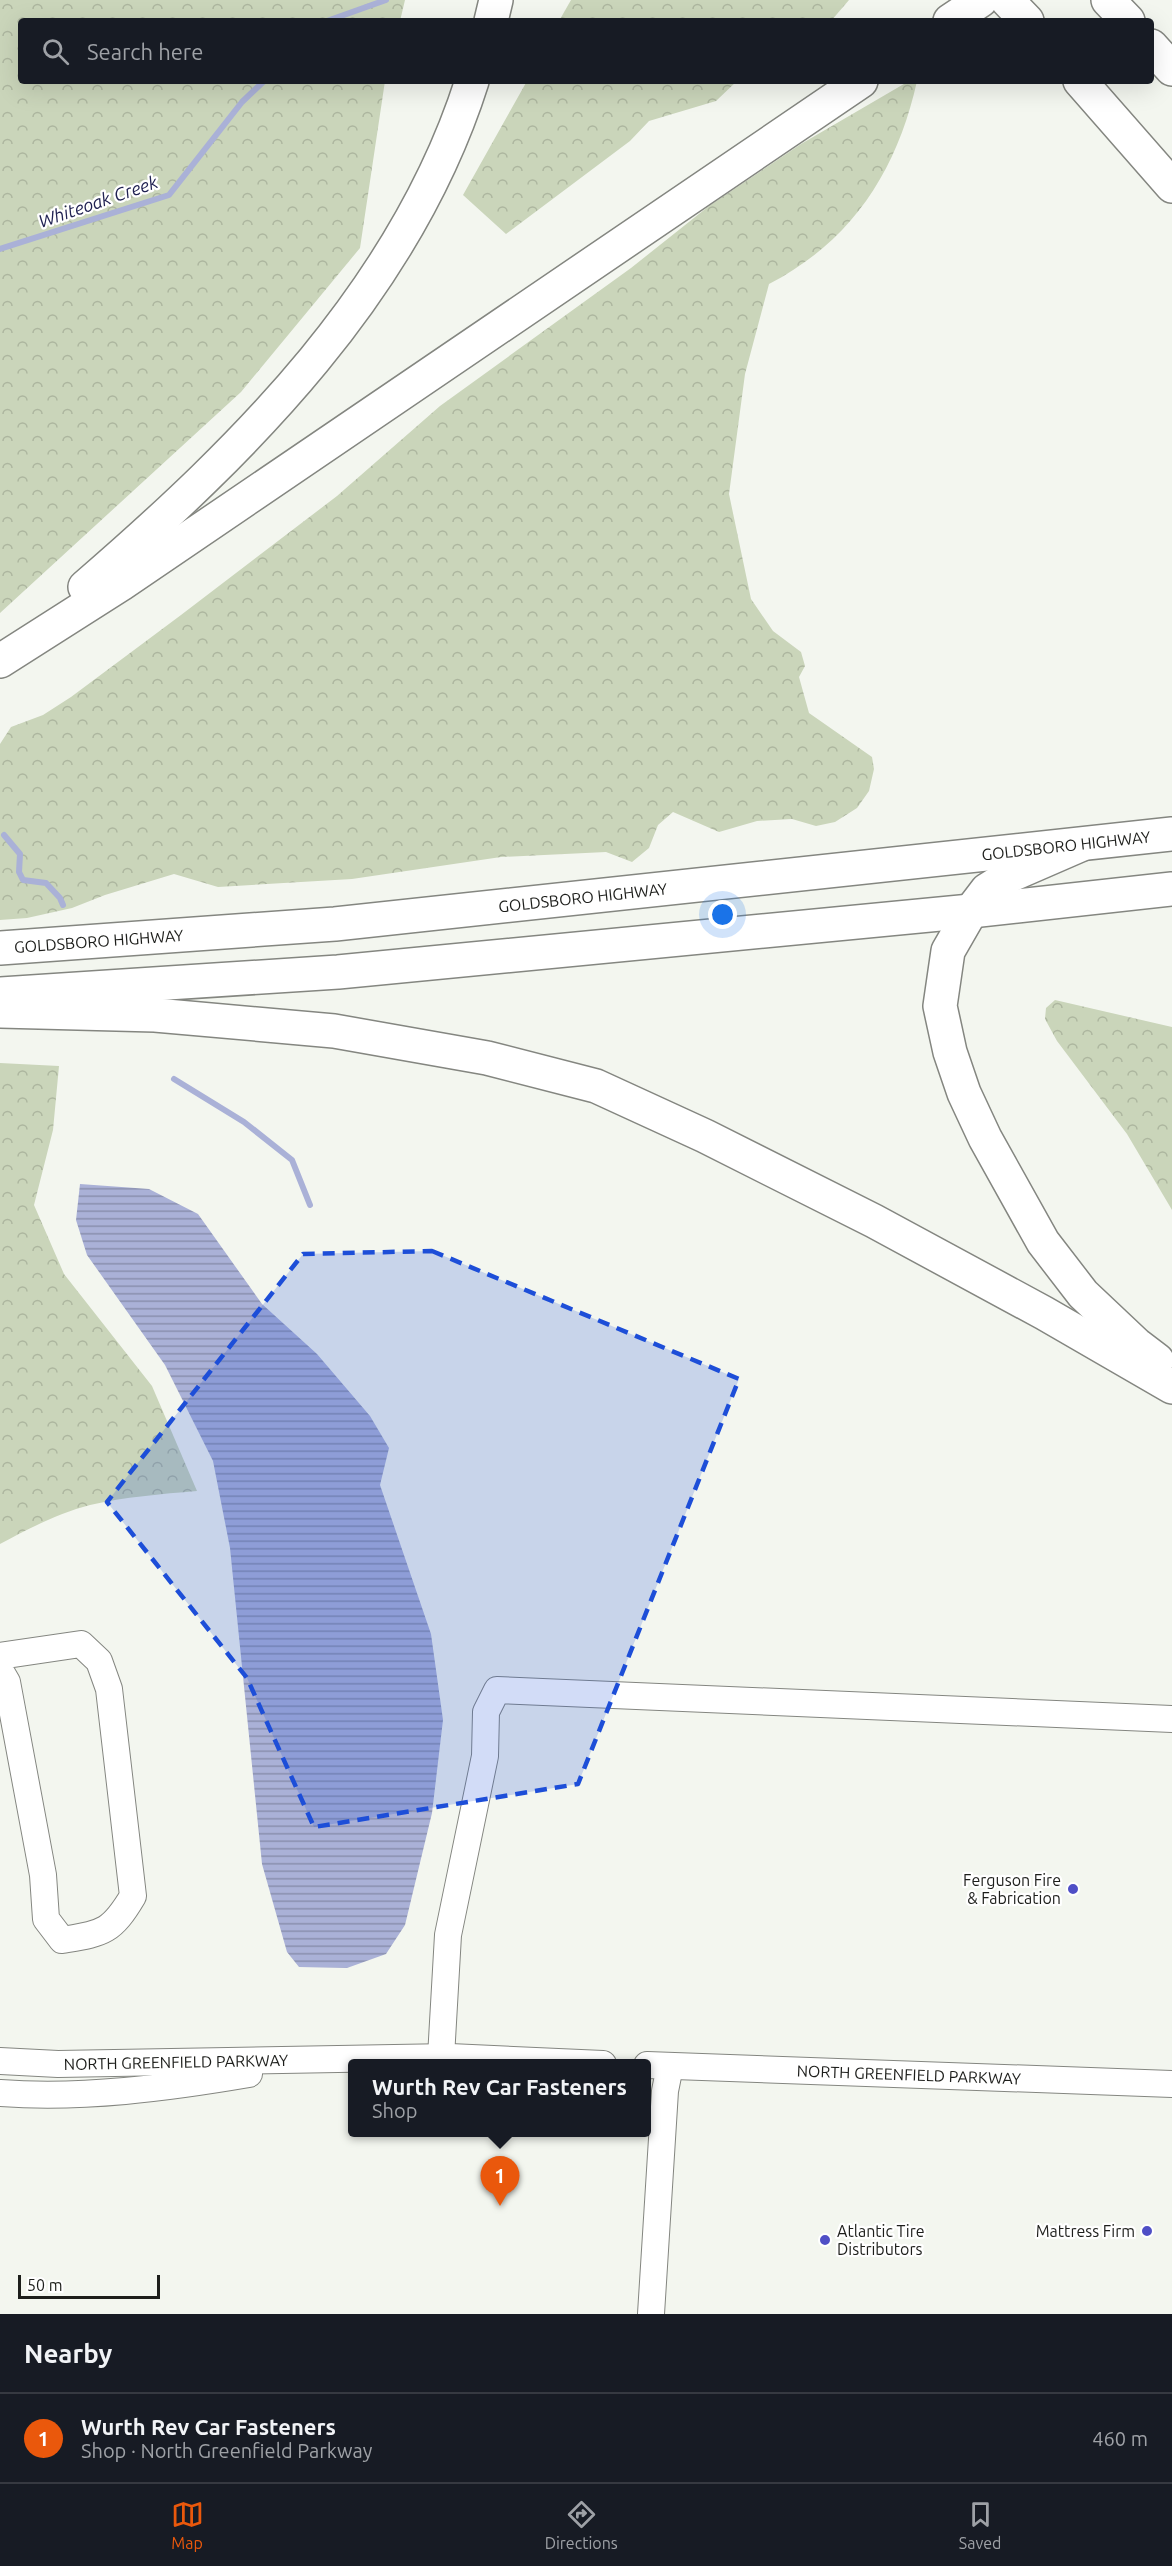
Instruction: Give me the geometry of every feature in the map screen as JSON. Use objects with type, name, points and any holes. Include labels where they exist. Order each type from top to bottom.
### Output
[{"type":"main road","points":[[492,18],[496,0]]},
{"type":"main road","points":[[954,18],[981,0]]},
{"type":"main road","points":[[1008,0],[1024,18]]},
{"type":"main road","points":[[1108,0],[1125,18]]},
{"type":"main road","points":[[1154,49],[1172,69]]},
{"type":"main road","points":[[0,661],[143,537],[214,470],[321,354],[359,304],[391,254],[431,181],[464,108],[471,84]]},
{"type":"main road","points":[[0,661],[131,578],[857,84]]},
{"type":"main road","points":[[1083,84],[1172,186]]},
{"type":"main road","name":"GOLDSBORO HIGHWAY","points":[[0,948],[335,924],[1172,834]]},
{"type":"main road","points":[[1080,845],[1011,875],[987,890],[971,911],[948,951],[940,1006],[950,1052],[964,1093],[985,1138],[1043,1242],[1083,1294],[1136,1344],[1172,1371]]},
{"type":"main road","points":[[0,994],[338,972],[971,911],[1172,889]]},
{"type":"main road","points":[[0,1011],[155,1015],[334,1031],[487,1058],[596,1086],[705,1136],[874,1221],[1044,1313],[1172,1387]]},
{"type":"street","points":[[0,1656],[81,1644],[99,1661],[109,1689],[133,1896],[120,1917],[100,1934],[62,1940],[45,1919],[43,1875],[7,1682],[0,1670]]},
{"type":"street","points":[[441,2057],[448,1935],[485,1756],[486,1712],[497,1690],[1172,1719]]},
{"type":"street","name":"NORTH GREENFIELD PARKWAY","points":[[0,2093],[61,2094],[177,2086],[350,2058]]},
{"type":"street","name":"NORTH GREENFIELD PARKWAY","points":[[0,2061],[58,2064],[350,2058],[487,2059]]},
{"type":"street","points":[[651,2314],[663,2114],[658,2066]]},
{"type":"street","name":"NORTH GREENFIELD PARKWAY","points":[[658,2066],[1172,2084]]},
{"type":"highlighted area","points":[[432,1251],[739,1379],[578,1784],[314,1827],[247,1678],[107,1502],[303,1254]]},
{"type":"green space","points":[[0,0],[405,0],[401,18],[18,18],[18,84],[385,84],[360,248],[241,392],[0,613]]},
{"type":"green space","points":[[571,0],[849,0],[834,18],[561,18]]},
{"type":"green space","points":[[525,84],[734,84],[716,101],[649,121],[630,141],[506,234],[463,195]]},
{"type":"green space","points":[[904,84],[916,84],[897,145],[867,200],[847,225],[824,247],[798,267],[769,284],[745,374],[729,494],[751,599],[773,631],[801,652],[805,666],[799,677],[809,713],[872,757],[874,769],[869,791],[857,808],[835,822],[816,826],[792,819],[757,821],[719,832],[673,812],[658,825],[649,848],[632,862],[606,852],[501,857],[352,879],[218,887],[174,874],[105,895],[72,908],[27,918],[0,920],[0,744],[11,727],[43,715],[71,697],[337,496],[440,406],[631,268],[709,206],[801,144]]},
{"type":"green space","points":[[1055,1000],[1172,1027],[1172,1210],[1127,1134],[1057,1041],[1045,1019],[1046,1008]]},
{"type":"green space","points":[[0,1063],[59,1066],[53,1130],[34,1205],[64,1274],[152,1386],[197,1491],[130,1498],[78,1508],[0,1544]]},
{"type":"water","points":[[80,1184],[149,1189],[198,1214],[262,1304],[317,1354],[370,1416],[389,1448],[380,1485],[431,1634],[443,1720],[432,1813],[405,1925],[386,1954],[347,1968],[299,1967],[287,1952],[262,1864],[230,1548],[213,1461],[165,1365],[87,1255],[76,1220]]},
{"type":"waterway","name":"Whiteoak Creek","points":[[335,18],[386,0]]},
{"type":"waterway","name":"Whiteoak Creek","points":[[0,249],[169,195],[242,102],[261,84]]},
{"type":"waterway","points":[[4,835],[20,854],[19,872],[23,880],[46,883],[60,898],[63,905]]},
{"type":"waterway","points":[[174,1079],[244,1122],[292,1160],[310,1205]]},
{"type":"place","name":"Ferguson Fire & Fabrication","points":[[1073,1889]]},
{"type":"place","name":"Wurth Rev Car Fasteners","points":[[500,2206]]},
{"type":"place","name":"Mattress Firm","points":[[1147,2231]]},
{"type":"place","name":"Atlantic Tire Distributors","points":[[825,2240]]}]
